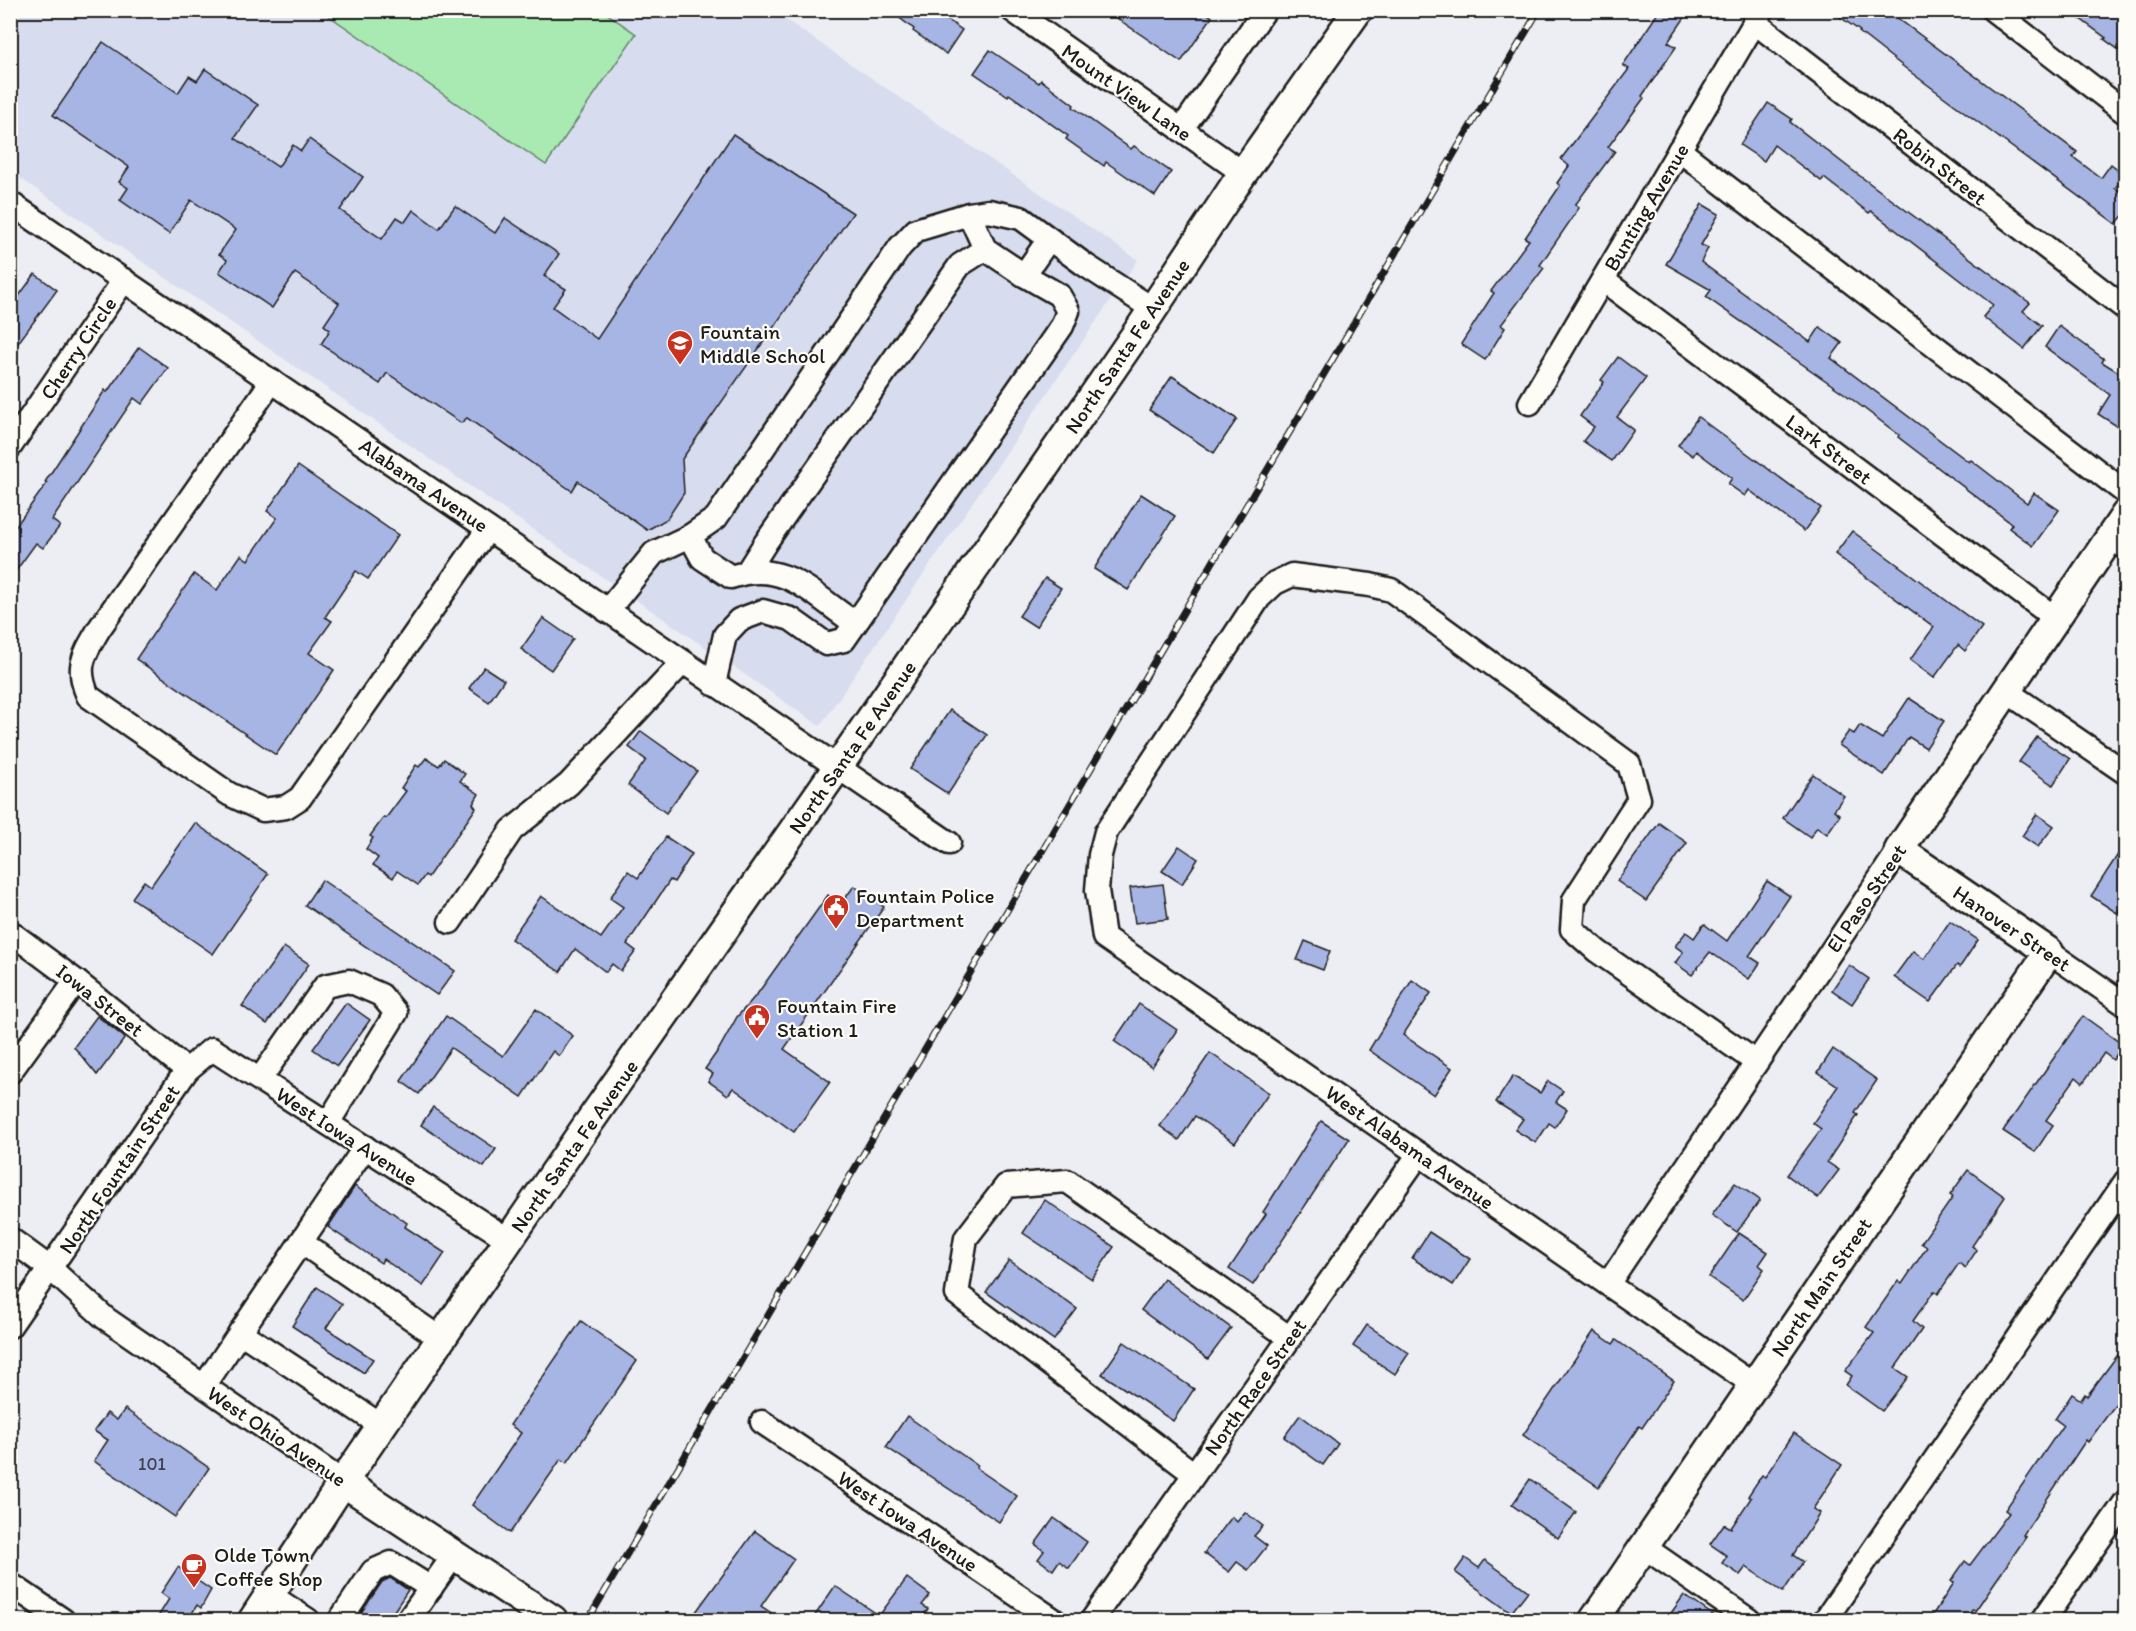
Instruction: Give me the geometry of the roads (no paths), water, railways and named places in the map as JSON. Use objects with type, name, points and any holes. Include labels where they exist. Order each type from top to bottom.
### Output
[{"type":"main road","name":"North Santa Fe Avenue","points":[[253,1620],[381,1426],[1358,10]]},
{"type":"main road","name":"El Paso Street","points":[[1899,850],[2055,618],[2118,542],[2126,514]]},
{"type":"main road","name":"Hanover Street","points":[[1899,850],[2049,952]]},
{"type":"main road","name":"North Main Street","points":[[1594,1620],[2049,952]]},
{"type":"main road","name":"West Ohio Avenue","points":[[343,1482],[553,1620]]},
{"type":"street","name":"Mount View Lane","points":[[1012,10],[1244,173]]},
{"type":"street","points":[[1181,130],[1265,10]]},
{"type":"street","points":[[1993,10],[2126,113]]},
{"type":"street","name":"Bunting Avenue","points":[[1530,403],[1758,16]]},
{"type":"street","name":"Robin Street","points":[[1758,16],[2126,309]]},
{"type":"street","points":[[1679,150],[2126,493]]},
{"type":"street","name":"Alabama Avenue","points":[[10,203],[949,843]]},
{"type":"street","points":[[608,611],[654,553],[690,536],[716,518],[900,247],[916,230],[969,214],[989,212],[1021,218],[1085,265],[1153,309]]},
{"type":"street","points":[[714,684],[725,635],[739,620],[763,611],[791,619],[826,644],[844,640],[1062,326],[1068,311],[1059,295],[985,249],[969,214]]},
{"type":"street","points":[[1024,275],[1049,239]]},
{"type":"street","points":[[747,572],[772,532],[960,265],[985,249]]},
{"type":"street","name":"Cherry Circle","points":[[10,447],[124,280]]},
{"type":"street","name":"Lark Street","points":[[1603,280],[2055,618]]},
{"type":"street","points":[[272,381],[99,629],[84,655],[81,679],[88,696],[230,794],[263,810],[286,807],[300,798],[488,529]]},
{"type":"street","points":[[690,536],[702,558],[731,577],[747,572],[770,571],[792,579],[849,619],[859,618]]},
{"type":"street","name":"West Alabama Avenue","points":[[1754,1385],[1104,937],[1097,890],[1100,855],[1106,832],[1259,598],[1275,583],[1292,575],[1359,583],[1391,590],[1629,764],[1639,799],[1574,900],[1572,929],[1597,951],[1756,1062]]},
{"type":"street","points":[[450,922],[512,830],[569,784],[682,662]]},
{"type":"street","points":[[2006,691],[2126,772]]},
{"type":"street","name":"El Paso Street","points":[[1608,1284],[1899,850]]},
{"type":"street","name":"Iowa Street","points":[[10,932],[76,981],[187,1070]]},
{"type":"street","name":"Hanover Street","points":[[2049,952],[2126,1005]]},
{"type":"street","points":[[10,1072],[76,981]]},
{"type":"street","points":[[260,1080],[326,986],[349,981],[381,995],[396,1013],[328,1123]]},
{"type":"street","name":"West Iowa Avenue","points":[[187,1070],[212,1049],[509,1240]]},
{"type":"street","name":"North Fountain Street","points":[[10,1326],[187,1070]]},
{"type":"street","points":[[204,1386],[365,1147]]},
{"type":"street","name":"North Race Street","points":[[1092,1620],[1419,1154]]},
{"type":"street","points":[[1194,1474],[957,1294],[966,1238],[1006,1186],[1067,1181],[1290,1338]]},
{"type":"street","points":[[1825,1620],[2126,1181]]},
{"type":"street","name":"West Ohio Avenue","points":[[10,1239],[51,1269],[105,1318],[343,1482]]},
{"type":"street","points":[[301,1242],[441,1339]]},
{"type":"street","points":[[240,1332],[381,1426]]},
{"type":"street","name":"West Iowa Avenue","points":[[762,1422],[1053,1620]]},
{"type":"street","points":[[2043,1620],[2126,1501]]},
{"type":"street","points":[[1644,1547],[1749,1620]]},
{"type":"street","points":[[408,1620],[454,1555]]},
{"type":"street","points":[[340,1620],[373,1571],[391,1563],[431,1588]]},
{"type":"street","points":[[10,1584],[63,1620]]},
{"type":"street","points":[[270,1594],[308,1620]]},
{"type":"railway","points":[[588,1620],[1539,10]]},
{"type":"place","name":"Fountain Middle School","points":[[680,366]]},
{"type":"place","name":"Fountain Police Department","points":[[836,930]]},
{"type":"place","name":"Fountain Fire Station 1","points":[[757,1040]]},
{"type":"place","name":"Olde Town Coffee Shop","points":[[194,1589]]}]
